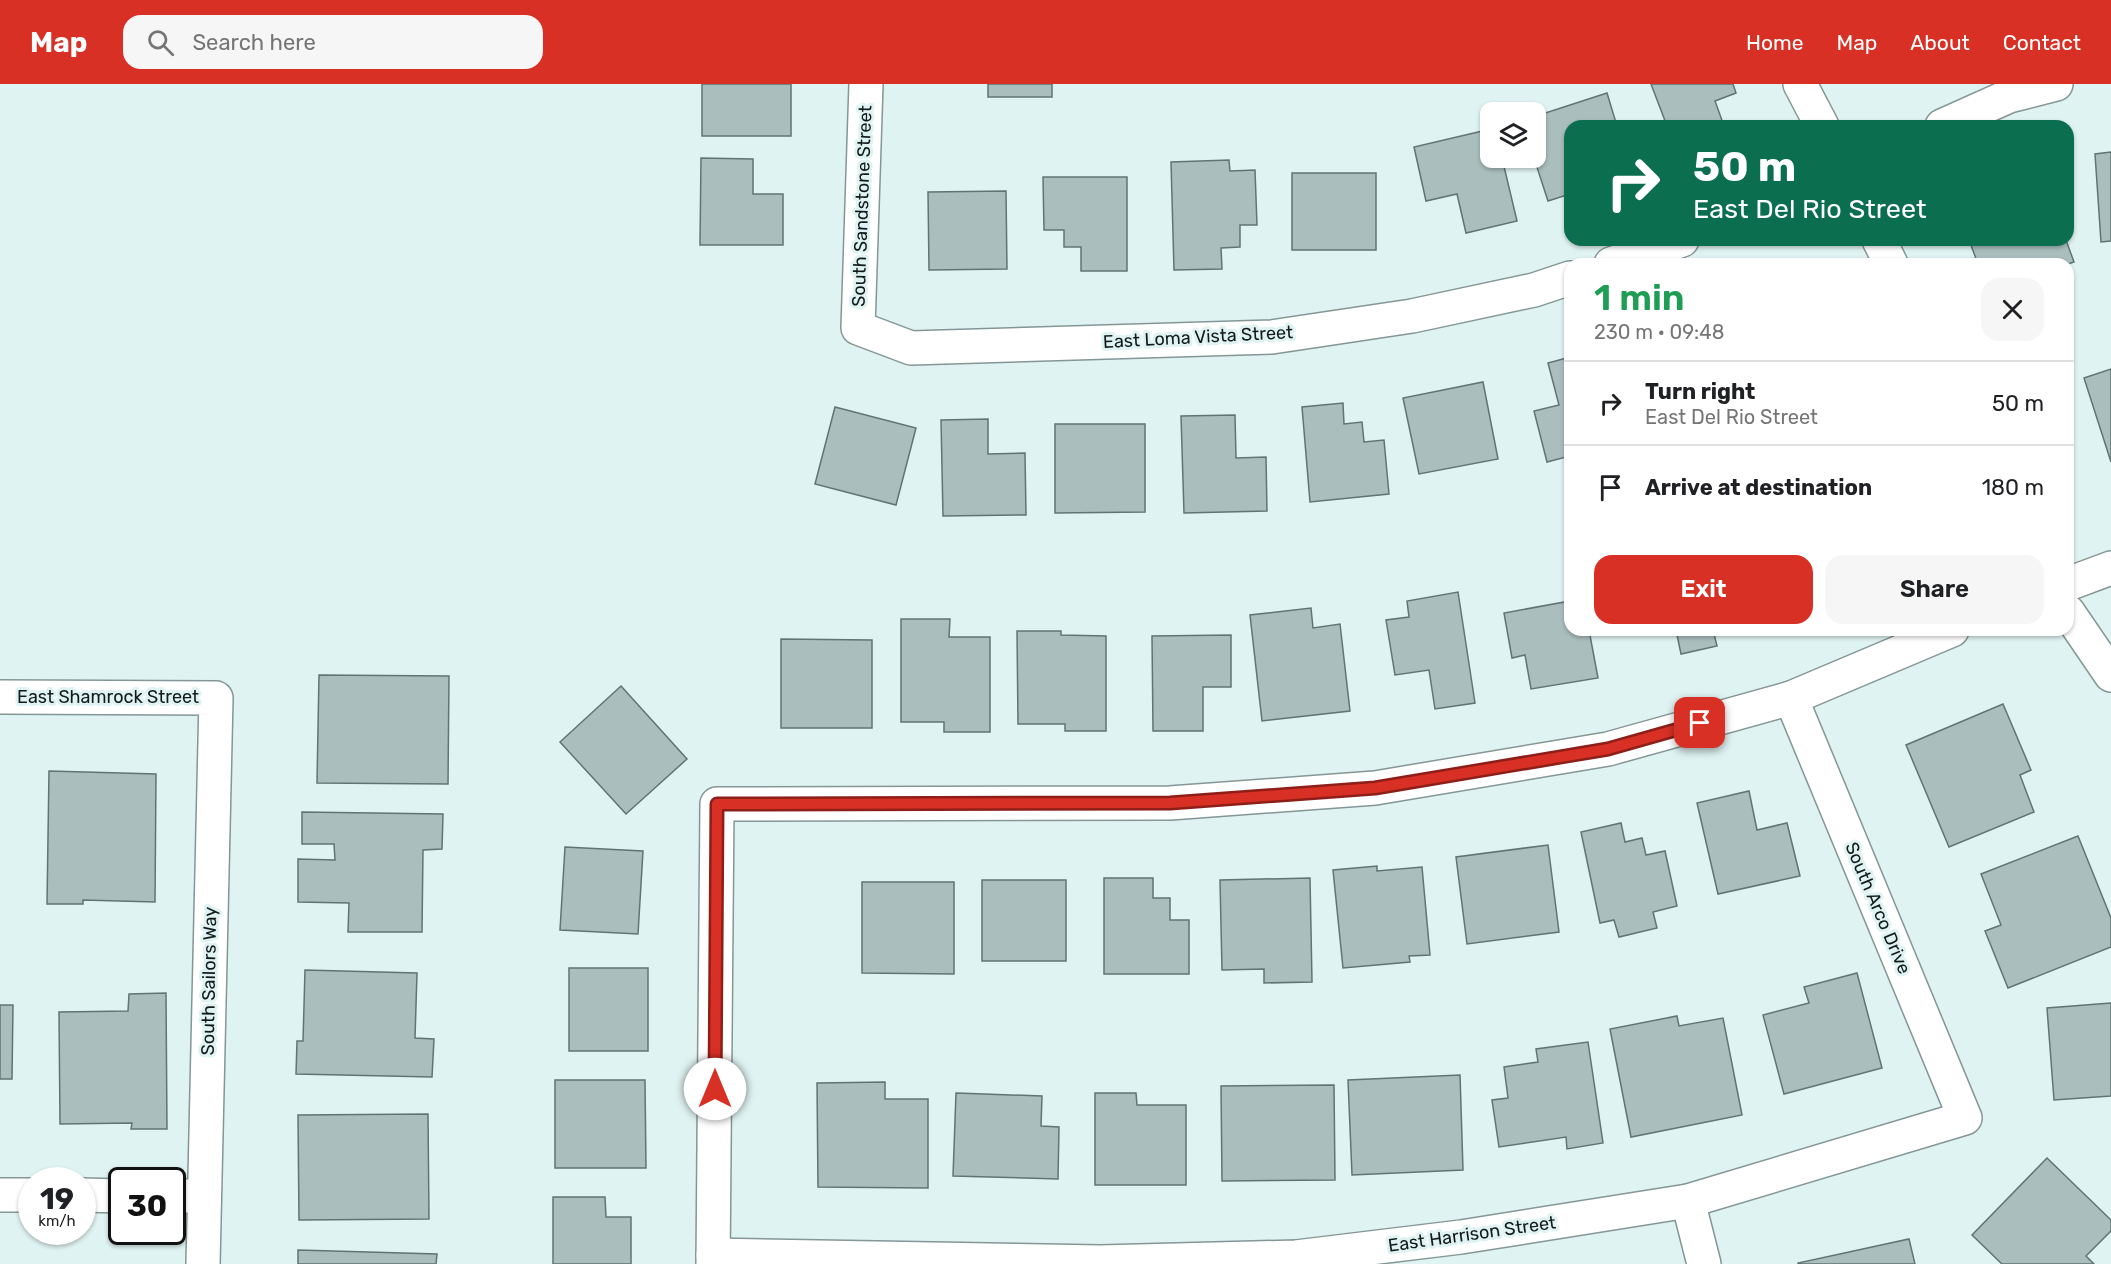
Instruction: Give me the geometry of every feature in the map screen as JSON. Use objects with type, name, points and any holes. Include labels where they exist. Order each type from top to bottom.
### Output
[{"type":"street","name":"South Sandstone Street","points":[[858,328],[866,84]]},
{"type":"street","points":[[1800,84],[1819,120]]},
{"type":"street","points":[[1955,120],[2009,96],[2056,84]]},
{"type":"street","points":[[1629,258],[1664,246]]},
{"type":"street","name":"East Loma Vista Street","points":[[858,328],[911,348],[1272,337],[1412,316],[1534,290],[1564,280]]},
{"type":"street","points":[[2074,582],[2111,568]]},
{"type":"street","points":[[2074,621],[2111,675]]},
{"type":"street","points":[[713,1260],[717,804],[1170,803],[1375,788],[1608,749],[1791,698],[1938,636]]},
{"type":"street","name":"East Shamrock Street","points":[[0,697],[216,698]]},
{"type":"street","name":"South Sailors Way","points":[[202,1264],[188,1196],[216,698]]},
{"type":"street","name":"South Arco Drive","points":[[1791,698],[1965,1118]]},
{"type":"street","name":"East Harrison Street","points":[[713,1260],[1100,1262],[1296,1257],[1461,1237],[1688,1201],[1965,1118]]},
{"type":"street","points":[[0,1195],[18,1195]]},
{"type":"street","points":[[1688,1201],[1704,1264]]},
{"type":"building","points":[[702,84],[791,84],[791,136],[702,136]]},
{"type":"building","points":[[988,84],[1052,84],[1052,97],[988,97]]},
{"type":"building","points":[[1651,84],[1733,84],[1736,93],[1715,101],[1722,120],[1665,120]]},
{"type":"building","points":[[1607,93],[1615,120],[1564,120],[1564,196],[1548,201],[1537,168],[1546,168],[1546,113]]},
{"type":"building","points":[[1480,132],[1480,168],[1504,168],[1517,221],[1466,233],[1457,194],[1426,201],[1414,147]]},
{"type":"building","points":[[2111,152],[2111,241],[2101,242],[2095,154]]},
{"type":"building","points":[[701,158],[753,159],[753,194],[783,194],[783,245],[700,245]]},
{"type":"building","points":[[1229,160],[1230,171],[1255,170],[1257,225],[1240,225],[1240,247],[1221,248],[1222,269],[1174,270],[1171,162]]},
{"type":"building","points":[[1292,173],[1376,173],[1376,250],[1292,250]]},
{"type":"building","points":[[1043,177],[1127,177],[1127,271],[1081,271],[1081,247],[1064,247],[1064,230],[1044,230]]},
{"type":"building","points":[[1006,191],[1007,269],[929,270],[928,192]]},
{"type":"building","points":[[1971,246],[2068,246],[2073,258],[1976,258]]},
{"type":"building","points":[[1564,359],[1564,458],[1547,462],[1534,411],[1559,405],[1548,363]]},
{"type":"building","points":[[2111,369],[2111,462],[2084,378]]},
{"type":"building","points":[[1483,382],[1498,459],[1419,474],[1403,398]]},
{"type":"building","points":[[1343,403],[1344,424],[1362,422],[1364,442],[1384,440],[1389,494],[1310,502],[1302,407]]},
{"type":"building","points":[[835,407],[916,428],[896,505],[815,484]]},
{"type":"building","points":[[1235,415],[1236,458],[1266,457],[1267,511],[1184,513],[1181,416]]},
{"type":"building","points":[[988,419],[988,454],[1025,453],[1026,515],[943,516],[941,420]]},
{"type":"building","points":[[1055,424],[1145,424],[1145,512],[1055,513]]},
{"type":"building","points":[[1458,592],[1475,703],[1435,709],[1429,670],[1395,675],[1386,620],[1409,617],[1407,601]]},
{"type":"building","points":[[1564,602],[1564,636],[1590,636],[1598,678],[1531,689],[1525,655],[1512,658],[1504,613]]},
{"type":"building","points":[[1311,608],[1313,628],[1340,624],[1350,711],[1262,721],[1250,615]]},
{"type":"building","points":[[901,619],[950,619],[949,637],[990,637],[990,732],[944,732],[944,722],[901,722]]},
{"type":"building","points":[[1017,631],[1061,631],[1061,635],[1106,636],[1106,731],[1065,731],[1065,724],[1018,724]]},
{"type":"building","points":[[1231,635],[1231,687],[1203,687],[1203,731],[1153,731],[1152,636]]},
{"type":"building","points":[[1677,636],[1714,636],[1717,646],[1681,654]]},
{"type":"building","points":[[781,639],[872,640],[872,728],[781,728]]},
{"type":"building","points":[[319,675],[449,676],[448,784],[317,783]]},
{"type":"building","points":[[621,686],[687,759],[626,814],[560,742]]},
{"type":"building","points":[[2003,704],[2031,770],[2020,775],[2034,812],[1949,847],[1906,745]]},
{"type":"building","points":[[49,771],[156,774],[155,902],[83,900],[83,904],[47,904]]},
{"type":"building","points":[[1749,791],[1757,830],[1787,823],[1800,876],[1718,894],[1697,803]]},
{"type":"building","points":[[302,812],[443,814],[442,849],[423,850],[422,932],[348,932],[349,903],[298,902],[298,859],[335,860],[334,844],[302,844]]},
{"type":"building","points":[[1621,823],[1625,842],[1642,838],[1646,855],[1665,851],[1677,906],[1653,912],[1657,928],[1619,937],[1614,920],[1600,923],[1581,832]]},
{"type":"building","points":[[2078,836],[2111,918],[2111,947],[2008,988],[1985,931],[2001,925],[1981,874]]},
{"type":"building","points":[[1548,845],[1559,932],[1467,944],[1456,857]]},
{"type":"building","points":[[565,847],[643,851],[638,934],[560,930]]},
{"type":"building","points":[[1377,866],[1377,871],[1422,867],[1430,955],[1409,956],[1410,962],[1343,968],[1333,870]]},
{"type":"building","points":[[1104,878],[1153,878],[1153,898],[1170,898],[1170,920],[1189,920],[1189,974],[1104,974]]},
{"type":"building","points":[[1310,878],[1312,982],[1264,983],[1264,969],[1222,970],[1220,880]]},
{"type":"building","points":[[982,880],[1066,880],[1066,961],[982,961]]},
{"type":"building","points":[[862,882],[954,882],[954,974],[862,973]]},
{"type":"building","points":[[569,968],[648,968],[648,1051],[569,1051]]},
{"type":"building","points":[[305,970],[417,973],[415,1038],[434,1039],[432,1077],[296,1074],[297,1041],[303,1041]]},
{"type":"building","points":[[1857,973],[1882,1068],[1784,1094],[1763,1015],[1809,1003],[1804,987]]},
{"type":"building","points":[[166,993],[167,1129],[131,1129],[132,1123],[60,1124],[59,1012],[128,1011],[129,994]]},
{"type":"building","points":[[2111,1003],[2111,1096],[2054,1100],[2047,1008]]},
{"type":"building","points":[[0,1005],[13,1005],[12,1079],[0,1079]]},
{"type":"building","points":[[1677,1016],[1679,1026],[1723,1018],[1742,1115],[1631,1137],[1610,1029]]},
{"type":"building","points":[[1588,1042],[1603,1143],[1567,1149],[1566,1137],[1499,1147],[1492,1100],[1508,1098],[1504,1067],[1538,1062],[1536,1049]]},
{"type":"building","points":[[1460,1075],[1463,1170],[1352,1175],[1348,1080]]},
{"type":"building","points":[[555,1080],[645,1080],[646,1168],[555,1168]]},
{"type":"building","points":[[885,1082],[885,1099],[928,1099],[928,1188],[818,1187],[817,1083]]},
{"type":"building","points":[[1334,1085],[1335,1180],[1222,1181],[1221,1086]]},
{"type":"building","points":[[956,1093],[1042,1096],[1041,1126],[1059,1127],[1058,1179],[953,1176]]},
{"type":"building","points":[[1095,1093],[1136,1093],[1137,1105],[1186,1105],[1186,1185],[1095,1185]]},
{"type":"building","points":[[428,1114],[429,1219],[299,1220],[298,1115]]},
{"type":"building","points":[[2047,1158],[2111,1220],[2111,1231],[2086,1256],[2094,1264],[2002,1264],[1972,1235]]},
{"type":"building","points":[[553,1197],[605,1197],[606,1217],[631,1217],[631,1264],[553,1264]]},
{"type":"building","points":[[1909,1239],[1915,1264],[1798,1264],[1798,1263]]},
{"type":"building","points":[[298,1250],[437,1254],[436,1264],[298,1264]]},
{"type":"route","points":[[715,1089],[717,804],[1170,803],[1375,788],[1608,749],[1700,723]]}]
